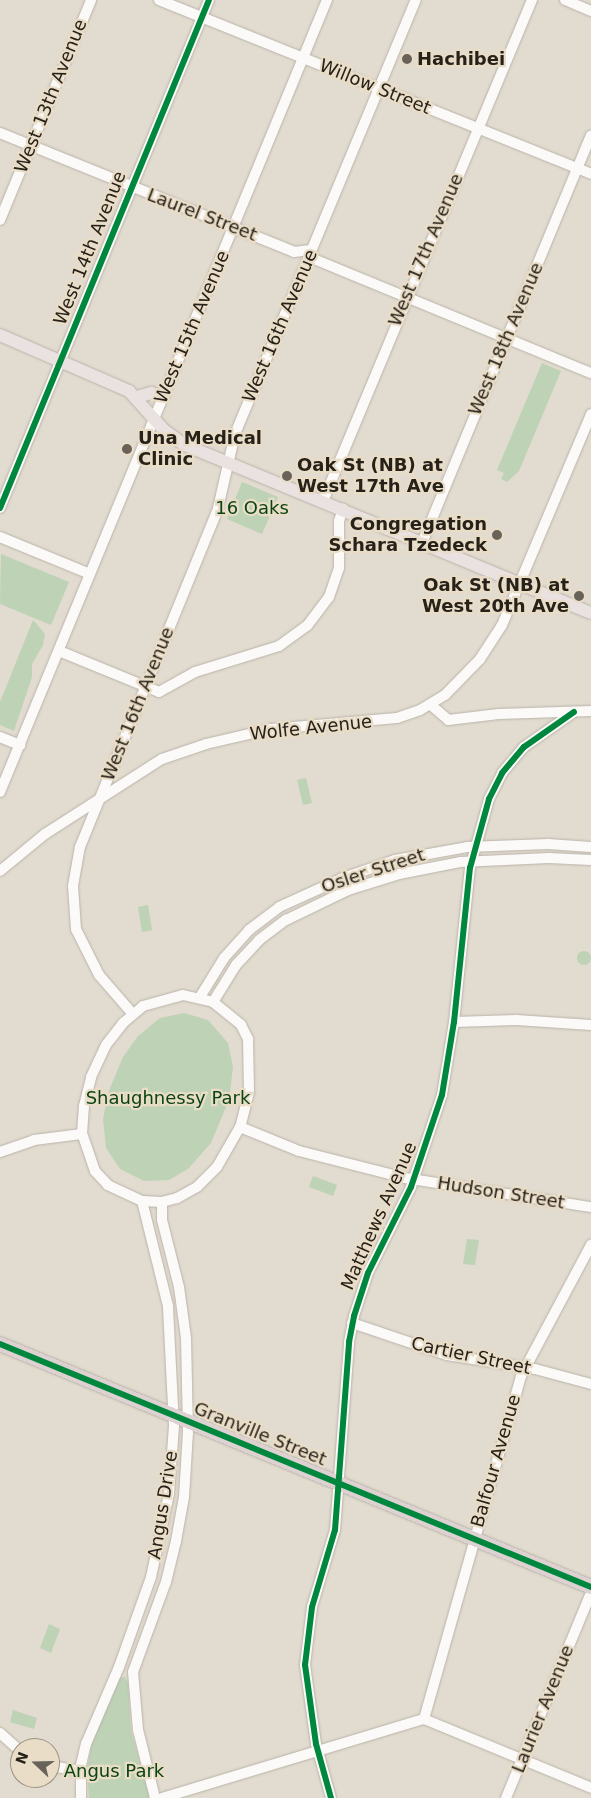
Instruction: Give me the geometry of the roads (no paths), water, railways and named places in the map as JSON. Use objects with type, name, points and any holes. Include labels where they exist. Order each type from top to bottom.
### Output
[{"type":"highway","name":"Granville Street","points":[[0,1344],[591,1587]]},
{"type":"main road","points":[[0,335],[119,385],[137,397],[154,419],[178,441],[591,613]]},
{"type":"main road","points":[[137,397],[151,393],[164,396]]},
{"type":"street","name":"West 13th Avenue","points":[[0,220],[91,0]]},
{"type":"street","name":"Willow Street","points":[[160,0],[591,174]]},
{"type":"street","name":"West 14th Avenue","points":[[0,508],[209,0]]},
{"type":"street","name":"West 15th Avenue","points":[[0,792],[328,0]]},
{"type":"street","name":"West 16th Avenue","points":[[132,1013],[104,980],[86,953],[76,929],[73,910],[75,868],[88,824],[146,687],[218,508],[227,462],[235,434],[416,0]]},
{"type":"street","name":"West 17th Avenue","points":[[322,501],[532,0]]},
{"type":"street","points":[[565,0],[591,10]]},
{"type":"street","name":"Laurel Street","points":[[0,133],[591,373]]},
{"type":"street","name":"West 18th Avenue","points":[[422,543],[591,136]]},
{"type":"street","name":"Laurel Street","points":[[294,252],[309,258]]},
{"type":"street","name":"Wolfe Avenue","points":[[0,872],[45,834],[148,766],[206,744],[285,727],[388,720],[431,705],[453,688],[480,659],[502,625],[521,585],[591,414]]},
{"type":"street","points":[[59,651],[146,687],[162,691],[195,672],[278,646],[295,637],[318,615],[335,582],[342,509]]},
{"type":"street","points":[[0,537],[90,574]]},
{"type":"street","points":[[431,705],[448,720],[499,714],[591,711]]},
{"type":"street","name":"Matthews Avenue","points":[[331,1798],[317,1751],[306,1672],[308,1634],[317,1584],[335,1530],[352,1323],[368,1273],[414,1180],[442,1095],[454,1022],[471,862],[474,846],[489,799],[502,773],[524,747],[574,712]]},
{"type":"street","points":[[0,737],[20,745]]},
{"type":"street","name":"Osler Street","points":[[200,997],[224,958],[249,930],[286,903],[308,892],[395,860],[474,846],[591,846]]},
{"type":"street","name":"Osler Street","points":[[213,1002],[236,966],[259,940],[286,920],[348,890],[398,874],[471,862],[549,858],[591,860]]},
{"type":"street","points":[[183,995],[200,997],[213,1002],[241,1025],[248,1039],[249,1092],[240,1127],[217,1166],[197,1187],[162,1202],[142,1201],[115,1190],[95,1171],[82,1134],[91,1077],[106,1045],[132,1013],[166,997],[183,995]]},
{"type":"street","points":[[454,1022],[516,1020],[591,1025]]},
{"type":"street","name":"Hudson Street","points":[[240,1127],[299,1151],[414,1180],[591,1207]]},
{"type":"street","points":[[0,1152],[34,1140],[82,1134]]},
{"type":"street","name":"Angus Drive","points":[[81,1798],[80,1771],[96,1717],[119,1667],[162,1539],[172,1465],[174,1415],[168,1306],[142,1201]]},
{"type":"street","name":"Angus Drive","points":[[155,1798],[138,1730],[133,1672],[166,1582],[176,1541],[184,1497],[188,1421],[186,1338],[179,1287],[162,1220],[162,1202]]},
{"type":"street","name":"Balfour Avenue","points":[[424,1719],[474,1539],[525,1367],[591,1245]]},
{"type":"street","name":"Cartier Street","points":[[352,1323],[447,1355],[525,1367],[591,1384]]},
{"type":"street","name":"Laurier Avenue","points":[[506,1798],[591,1593]]},
{"type":"street","points":[[119,1667],[133,1672]]},
{"type":"street","points":[[162,1798],[424,1719],[591,1788]]},
{"type":"street","points":[[0,1733],[10,1742]]},
{"type":"street","points":[[60,1768],[80,1771]]},
{"type":"place","name":"Hachibei","points":[[407,59]]},
{"type":"place","name":"Una Medical Clinic","points":[[127,449]]},
{"type":"place","name":"Oak St (NB) at West 17th Ave","points":[[287,476]]},
{"type":"place","name":"Congregation Schara Tzedeck","points":[[497,535]]},
{"type":"place","name":"Oak St (NB) at West 20th Ave","points":[[579,596]]},
{"type":"park label","name":"16 Oaks","points":[[252,508]]},
{"type":"park label","name":"Shaughnessy Park","points":[[168,1098]]},
{"type":"park label","name":"Angus Park","points":[[114,1771]]}]
